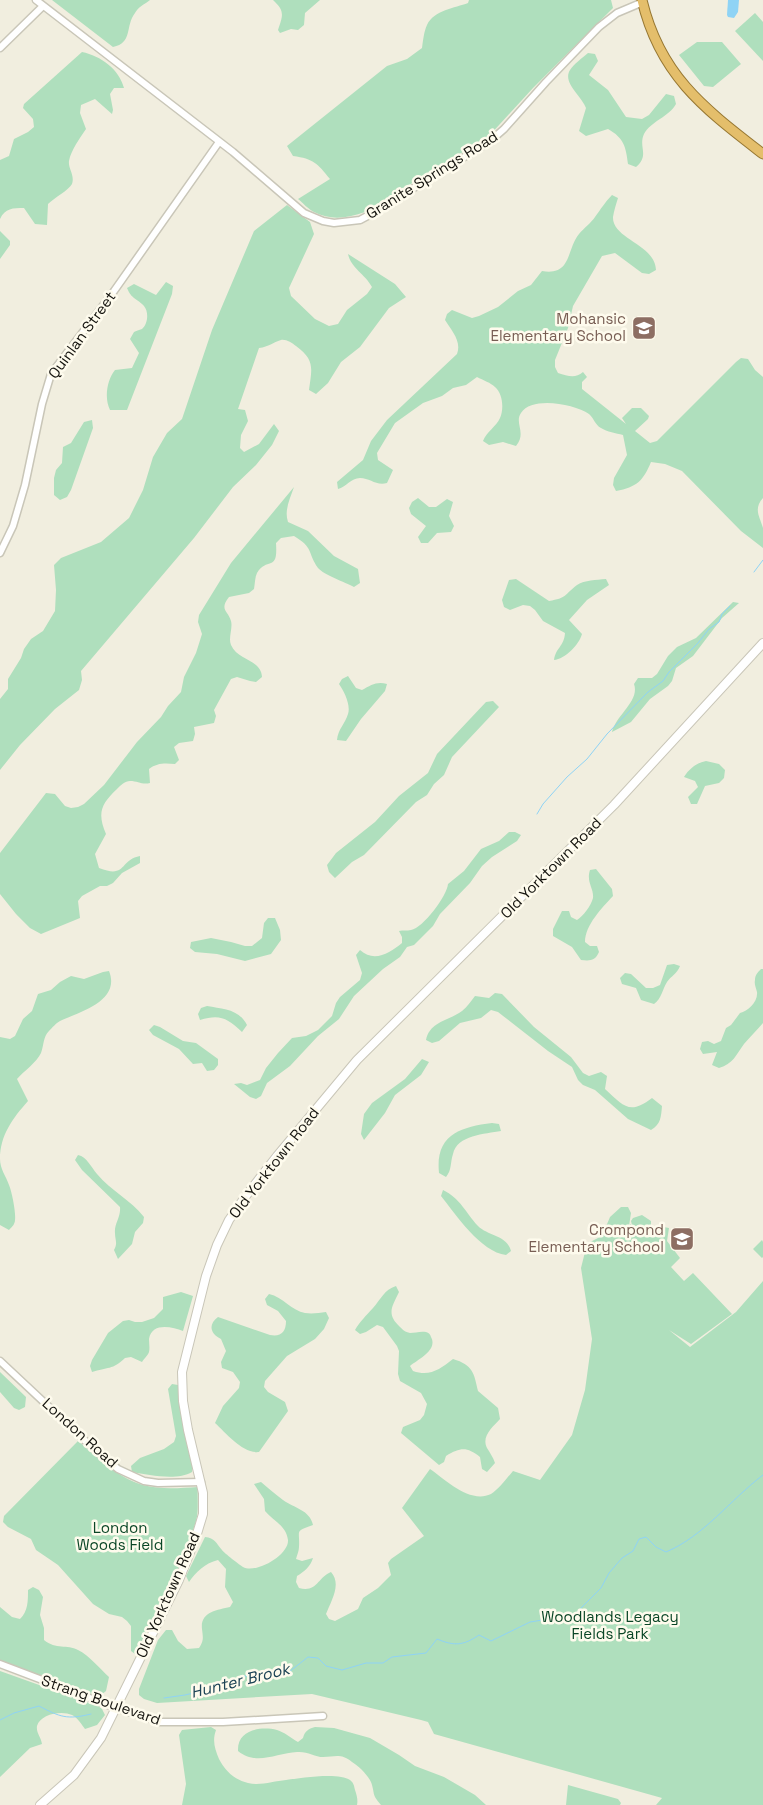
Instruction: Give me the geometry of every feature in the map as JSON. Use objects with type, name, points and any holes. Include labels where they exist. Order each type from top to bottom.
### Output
[{"type":"highway","points":[[643,1],[660,49],[683,85],[710,112],[763,154]]},
{"type":"main road","name":"Old Yorktown Road","points":[[40,1805],[81,1767],[101,1738],[178,1580],[196,1537],[202,1514],[203,1493],[188,1430],[183,1401],[182,1372],[193,1324],[217,1245],[229,1220],[245,1196],[357,1060],[614,805],[763,643]]},
{"type":"street","name":"Granite Springs Road","points":[[36,0],[219,142],[309,216],[334,223],[360,220],[489,142],[504,129],[599,27],[617,12],[643,1]]},
{"type":"street","points":[[0,48],[43,6]]},
{"type":"street","name":"Quinlan Street","points":[[0,553],[12,526],[25,484],[42,404],[51,374],[129,270],[219,142]]},
{"type":"street","name":"London Road","points":[[0,1360],[95,1450],[118,1469],[144,1481],[158,1483],[201,1482]]},
{"type":"street","name":"Strang Boulevard","points":[[0,1664],[116,1708],[160,1722],[223,1722],[323,1716]]},
{"type":"green space","points":[[52,0],[150,0],[136,11],[123,42],[113,47]]},
{"type":"green space","points":[[273,0],[320,0],[305,13],[304,25],[298,30],[291,29],[280,33],[278,30],[282,14],[280,7]]},
{"type":"green space","points":[[469,0],[611,0],[613,8],[533,88],[489,136],[365,212],[352,216],[333,218],[314,212],[298,199],[330,179],[314,163],[293,156],[287,146],[387,66],[407,59],[422,48],[426,27],[430,20],[445,10],[468,3]]},
{"type":"green space","points":[[755,13],[763,22],[763,61],[735,31]]},
{"type":"green space","points":[[697,42],[722,42],[741,64],[713,87],[704,86],[679,55]]},
{"type":"green space","points":[[82,52],[108,64],[122,81],[124,88],[114,88],[110,94],[112,114],[95,99],[81,105],[80,113],[86,129],[70,157],[69,164],[73,178],[72,184],[48,204],[47,225],[35,224],[24,208],[7,211],[0,219],[0,160],[9,156],[14,139],[34,127],[33,119],[23,108],[24,104]]},
{"type":"green space","points":[[588,53],[595,54],[598,61],[589,75],[608,90],[626,117],[642,119],[649,115],[666,94],[674,96],[676,104],[673,108],[644,134],[642,143],[643,155],[636,167],[628,164],[623,144],[613,132],[608,129],[586,136],[579,131],[586,108],[570,85],[568,75],[570,70]]},
{"type":"green space","points":[[612,195],[618,198],[613,217],[615,225],[626,237],[649,254],[654,261],[656,270],[649,274],[642,273],[615,253],[602,256],[573,306],[568,328],[555,360],[555,367],[558,373],[568,376],[577,376],[583,372],[587,377],[582,382],[582,389],[626,424],[622,418],[632,408],[641,408],[649,416],[635,431],[650,443],[657,441],[736,362],[741,358],[748,359],[755,370],[763,377],[763,498],[758,509],[763,528],[763,548],[741,531],[682,471],[665,464],[651,462],[645,474],[638,482],[616,491],[613,485],[614,478],[627,455],[623,435],[601,428],[589,414],[582,410],[554,403],[543,403],[526,408],[519,417],[521,432],[516,446],[503,442],[489,445],[483,441],[500,418],[502,402],[500,394],[495,387],[477,377],[466,385],[453,388],[442,396],[423,403],[395,423],[377,453],[378,460],[393,470],[387,483],[383,484],[364,478],[357,478],[338,489],[337,482],[363,460],[371,441],[387,420],[457,354],[457,340],[445,320],[447,314],[452,310],[472,318],[479,316],[498,307],[518,291],[531,285],[542,271],[552,272],[559,270],[567,260],[579,234]]},
{"type":"green space","points":[[287,205],[310,222],[314,234],[289,288],[291,296],[315,319],[329,326],[338,324],[347,310],[367,294],[372,287],[352,263],[348,254],[395,284],[406,297],[389,308],[360,347],[341,362],[328,383],[316,394],[309,390],[311,365],[309,360],[296,346],[283,340],[259,348],[238,409],[245,410],[248,421],[241,435],[240,448],[244,452],[259,444],[274,424],[279,431],[272,445],[256,465],[233,487],[194,538],[81,671],[82,680],[79,690],[55,709],[20,745],[0,770],[0,699],[8,689],[8,679],[21,658],[24,649],[31,639],[43,631],[55,611],[54,565],[61,558],[101,542],[129,518],[143,490],[153,457],[167,433],[182,419],[212,330],[254,231]]},
{"type":"green space","points":[[0,231],[10,241],[10,245],[0,259]]},
{"type":"green space","points":[[166,282],[173,286],[172,294],[127,410],[110,410],[107,400],[107,389],[110,379],[115,370],[132,368],[139,353],[130,339],[134,332],[144,327],[147,318],[147,311],[144,306],[133,297],[127,288],[134,284],[156,295]]},
{"type":"green space","points":[[92,420],[93,428],[71,490],[67,497],[60,500],[54,495],[54,478],[56,470],[62,463],[63,447],[71,443],[84,422]]},
{"type":"green space","points":[[294,487],[287,509],[288,522],[308,531],[334,556],[358,569],[360,583],[354,587],[321,571],[305,544],[294,536],[281,538],[276,543],[274,561],[265,565],[257,573],[254,589],[249,593],[229,597],[224,607],[230,617],[231,645],[234,650],[258,667],[262,677],[256,682],[237,677],[231,679],[214,710],[216,716],[214,723],[194,727],[193,741],[179,743],[174,747],[179,760],[175,764],[161,764],[152,767],[149,769],[150,783],[126,782],[107,799],[101,814],[106,834],[95,854],[99,868],[108,871],[119,870],[133,858],[140,856],[140,863],[122,873],[113,883],[107,886],[100,886],[82,896],[78,901],[80,918],[41,934],[30,928],[0,894],[0,853],[46,793],[55,794],[65,806],[71,808],[84,804],[104,785],[137,742],[161,717],[181,692],[184,677],[196,653],[202,634],[198,622],[199,615],[231,563]]},
{"type":"green space","points":[[418,498],[429,507],[436,507],[447,499],[453,502],[449,516],[454,526],[451,532],[437,533],[428,543],[421,543],[418,537],[426,526],[411,514],[409,508],[412,502]]},
{"type":"green space","points":[[516,579],[549,601],[562,597],[577,585],[591,580],[606,579],[609,585],[587,600],[569,620],[582,634],[578,643],[571,651],[563,657],[554,660],[565,633],[543,621],[530,606],[523,605],[510,610],[504,607],[502,600],[509,580]]},
{"type":"green space","points":[[733,602],[739,603],[722,618],[693,656],[676,668],[672,681],[668,686],[650,699],[631,722],[612,732],[634,696],[634,684],[638,678],[652,678],[657,674],[668,656],[677,647],[696,638]]},
{"type":"green space","points":[[348,676],[356,688],[362,690],[377,683],[387,684],[385,691],[361,719],[346,741],[337,740],[349,710],[343,690],[339,684],[342,679]]},
{"type":"green space","points":[[493,701],[499,707],[452,757],[444,775],[434,784],[427,795],[416,802],[364,855],[352,862],[335,878],[329,872],[327,865],[336,853],[375,822],[399,796],[428,773],[437,754],[486,702]]},
{"type":"green space","points":[[706,761],[719,764],[725,770],[724,778],[719,783],[705,786],[697,804],[691,804],[688,797],[698,787],[695,781],[684,777],[693,767]]},
{"type":"green space","points":[[509,832],[521,835],[517,841],[492,857],[482,866],[470,883],[440,914],[433,926],[414,945],[407,947],[400,957],[383,969],[354,996],[339,1019],[318,1036],[290,1066],[267,1083],[261,1096],[256,1099],[250,1097],[234,1084],[241,1083],[247,1085],[260,1080],[266,1068],[292,1038],[306,1036],[318,1030],[332,1016],[340,997],[360,980],[362,973],[356,955],[360,950],[365,954],[376,956],[387,953],[397,947],[402,943],[399,931],[411,930],[422,924],[439,903],[448,884],[464,871],[481,849],[499,841]]},
{"type":"green space","points":[[596,869],[612,889],[613,896],[595,917],[586,936],[585,942],[590,946],[597,946],[599,952],[592,960],[581,960],[572,947],[553,936],[553,929],[562,911],[569,911],[571,917],[577,920],[582,916],[593,898],[589,881],[590,870]]},
{"type":"green space","points":[[268,918],[275,918],[280,930],[281,940],[271,954],[245,961],[217,954],[195,952],[190,948],[191,942],[211,938],[252,946],[262,938],[264,923]]},
{"type":"green space","points":[[674,964],[680,966],[679,969],[667,982],[660,997],[654,1004],[641,1000],[636,988],[622,984],[620,978],[625,973],[631,974],[646,988],[653,988],[660,985],[667,965]]},
{"type":"green space","points":[[761,969],[763,969],[763,1023],[731,1062],[719,1068],[712,1065],[717,1052],[703,1054],[700,1049],[702,1042],[708,1041],[714,1044],[721,1041],[726,1028],[731,1025],[740,1013],[752,1006],[757,996],[756,977]]},
{"type":"green space","points":[[109,971],[111,981],[109,990],[104,998],[87,1009],[56,1024],[46,1036],[39,1056],[17,1079],[28,1101],[8,1127],[2,1142],[0,1159],[0,1037],[10,1039],[15,1036],[23,1019],[32,1011],[38,994],[51,990],[71,976],[84,979]]},
{"type":"green space","points":[[495,993],[502,994],[534,1027],[571,1057],[583,1073],[589,1076],[601,1072],[607,1076],[605,1089],[622,1104],[632,1107],[637,1106],[652,1098],[662,1106],[659,1123],[651,1130],[628,1119],[595,1090],[583,1085],[578,1080],[572,1067],[498,1012],[491,1010],[481,1018],[460,1023],[439,1041],[432,1043],[426,1040],[431,1029],[462,1011],[475,996],[489,998]]},
{"type":"green space","points":[[207,1006],[235,1013],[247,1025],[242,1032],[223,1018],[213,1017],[200,1020],[198,1014],[201,1008]]},
{"type":"green space","points":[[154,1025],[183,1041],[196,1043],[218,1059],[218,1065],[214,1070],[207,1071],[202,1063],[193,1064],[179,1049],[153,1035],[149,1030]]},
{"type":"green space","points":[[422,1059],[429,1062],[421,1075],[395,1095],[385,1113],[364,1140],[361,1134],[364,1114],[372,1103],[405,1079]]},
{"type":"green space","points":[[492,1123],[499,1124],[501,1131],[473,1136],[460,1143],[453,1154],[446,1177],[439,1173],[441,1150],[452,1135],[470,1127]]},
{"type":"green space","points":[[78,1155],[86,1160],[108,1186],[144,1217],[143,1223],[135,1232],[132,1244],[118,1259],[114,1250],[116,1243],[115,1230],[120,1207],[82,1170],[75,1160]]},
{"type":"green space","points":[[0,1163],[10,1188],[15,1221],[9,1230],[0,1225]]},
{"type":"green space","points":[[443,1190],[459,1202],[478,1226],[506,1242],[511,1251],[506,1255],[497,1252],[478,1240],[441,1196]]},
{"type":"green space","name":"Woodlands Legacy Fields Park","points":[[621,1207],[628,1207],[631,1213],[629,1226],[630,1224],[632,1225],[631,1221],[633,1218],[642,1215],[651,1221],[651,1229],[658,1226],[669,1228],[667,1241],[680,1258],[671,1267],[684,1281],[693,1273],[732,1314],[691,1344],[669,1330],[690,1347],[736,1312],[763,1281],[763,1805],[656,1805],[662,1798],[434,1734],[428,1722],[312,1694],[157,1703],[144,1699],[139,1695],[139,1689],[158,1640],[166,1630],[172,1630],[178,1641],[187,1649],[199,1648],[203,1639],[202,1623],[204,1619],[210,1613],[230,1607],[233,1602],[225,1587],[226,1569],[218,1560],[201,1568],[189,1582],[186,1576],[205,1537],[217,1543],[223,1552],[243,1567],[249,1568],[256,1568],[271,1562],[287,1546],[288,1540],[285,1531],[265,1511],[264,1499],[254,1484],[261,1482],[283,1500],[309,1516],[313,1525],[299,1532],[299,1548],[296,1559],[302,1561],[313,1558],[307,1568],[297,1576],[296,1582],[299,1588],[310,1588],[331,1572],[336,1582],[336,1587],[326,1614],[329,1619],[335,1621],[358,1609],[363,1598],[378,1588],[391,1575],[388,1563],[391,1559],[424,1536],[402,1508],[430,1469],[459,1489],[475,1496],[491,1494],[513,1471],[540,1480],[572,1435],[585,1390],[592,1339],[581,1268],[586,1248],[590,1242],[602,1236],[610,1217]]},
{"type":"green space","points":[[762,1240],[763,1257],[762,1258],[753,1249]]},
{"type":"green space","points":[[396,1286],[399,1292],[392,1310],[393,1318],[408,1333],[428,1333],[432,1342],[430,1350],[410,1366],[413,1371],[419,1373],[430,1372],[439,1369],[453,1359],[460,1361],[472,1370],[478,1391],[498,1408],[500,1419],[489,1432],[486,1440],[487,1448],[495,1463],[487,1472],[482,1469],[480,1457],[464,1449],[446,1456],[444,1462],[439,1465],[401,1433],[403,1427],[420,1420],[424,1415],[427,1404],[421,1393],[400,1381],[398,1374],[399,1351],[383,1327],[377,1325],[360,1334],[355,1330],[386,1292]]},
{"type":"green space","points":[[181,1292],[193,1296],[183,1331],[168,1327],[158,1328],[151,1334],[149,1352],[142,1362],[131,1357],[125,1358],[113,1366],[92,1372],[90,1366],[92,1360],[108,1333],[123,1321],[142,1322],[154,1318],[163,1309],[163,1297]]},
{"type":"green space","points":[[269,1294],[279,1298],[300,1312],[326,1312],[329,1318],[324,1329],[315,1339],[287,1356],[265,1381],[264,1387],[268,1392],[285,1402],[288,1411],[259,1452],[253,1452],[235,1442],[215,1423],[223,1406],[239,1388],[240,1382],[233,1372],[222,1368],[221,1362],[226,1351],[221,1339],[214,1334],[212,1326],[218,1317],[270,1335],[282,1333],[286,1321],[278,1311],[267,1305],[265,1299]]},
{"type":"green space","points":[[0,1372],[26,1397],[25,1407],[19,1410],[14,1408],[0,1392]]},
{"type":"green space","points":[[172,1384],[178,1385],[182,1420],[192,1460],[192,1472],[186,1475],[171,1477],[132,1472],[131,1466],[140,1458],[164,1449],[174,1442],[176,1436],[168,1389]]},
{"type":"green space","name":"London Woods Field","points":[[78,1441],[109,1466],[134,1482],[157,1488],[198,1487],[197,1517],[191,1538],[169,1589],[135,1654],[131,1651],[131,1626],[127,1621],[122,1617],[109,1614],[93,1604],[58,1565],[36,1550],[31,1539],[8,1527],[3,1522],[4,1516]]},
{"type":"green space","points":[[33,1587],[39,1590],[43,1597],[40,1615],[44,1628],[44,1640],[53,1645],[74,1648],[94,1662],[109,1677],[106,1691],[101,1695],[95,1696],[0,1660],[0,1607],[12,1617],[20,1619],[28,1602],[28,1590]]},
{"type":"green space","points":[[0,1671],[98,1706],[105,1715],[97,1725],[85,1729],[76,1717],[72,1715],[57,1713],[47,1716],[37,1726],[42,1744],[30,1748],[0,1777]]},
{"type":"green space","points":[[211,1727],[216,1730],[214,1741],[219,1759],[227,1771],[239,1780],[257,1784],[319,1776],[337,1776],[352,1782],[357,1805],[182,1805],[186,1784],[179,1735],[182,1730]]},
{"type":"green space","points":[[315,1727],[334,1728],[370,1738],[415,1766],[444,1777],[475,1795],[486,1805],[381,1805],[375,1797],[367,1775],[345,1757],[320,1757],[301,1752],[267,1758],[252,1758],[238,1751],[241,1738],[245,1734],[257,1729],[277,1730],[298,1742],[307,1731]]},
{"type":"green space","points":[[568,1785],[618,1799],[621,1803],[620,1805],[566,1805]]},
{"type":"water","points":[[728,0],[739,0],[738,12],[734,18],[727,15]]},
{"type":"waterway","points":[[754,572],[763,560]]},
{"type":"waterway","points":[[537,814],[543,804],[567,777],[587,759],[607,734],[648,692],[663,681],[709,629],[719,622],[722,614],[730,606]]},
{"type":"waterway","name":"Hunter Brook","points":[[164,1698],[210,1689],[244,1676],[269,1677],[289,1672],[308,1657],[318,1658],[326,1666],[342,1670],[366,1663],[383,1663],[392,1657],[426,1653],[437,1639],[458,1644],[479,1635],[491,1641],[530,1622],[574,1615],[601,1588],[609,1573],[622,1558],[633,1551],[639,1539],[646,1537],[656,1547],[666,1552],[680,1545],[705,1527],[763,1475]]},
{"type":"waterway","points":[[0,1720],[14,1713],[39,1706],[53,1713],[70,1717],[91,1714]]},
{"type":"place","name":"Mohansic Elementary School","points":[[644,328]]},
{"type":"place","name":"Crompond Elementary School","points":[[682,1239]]}]
